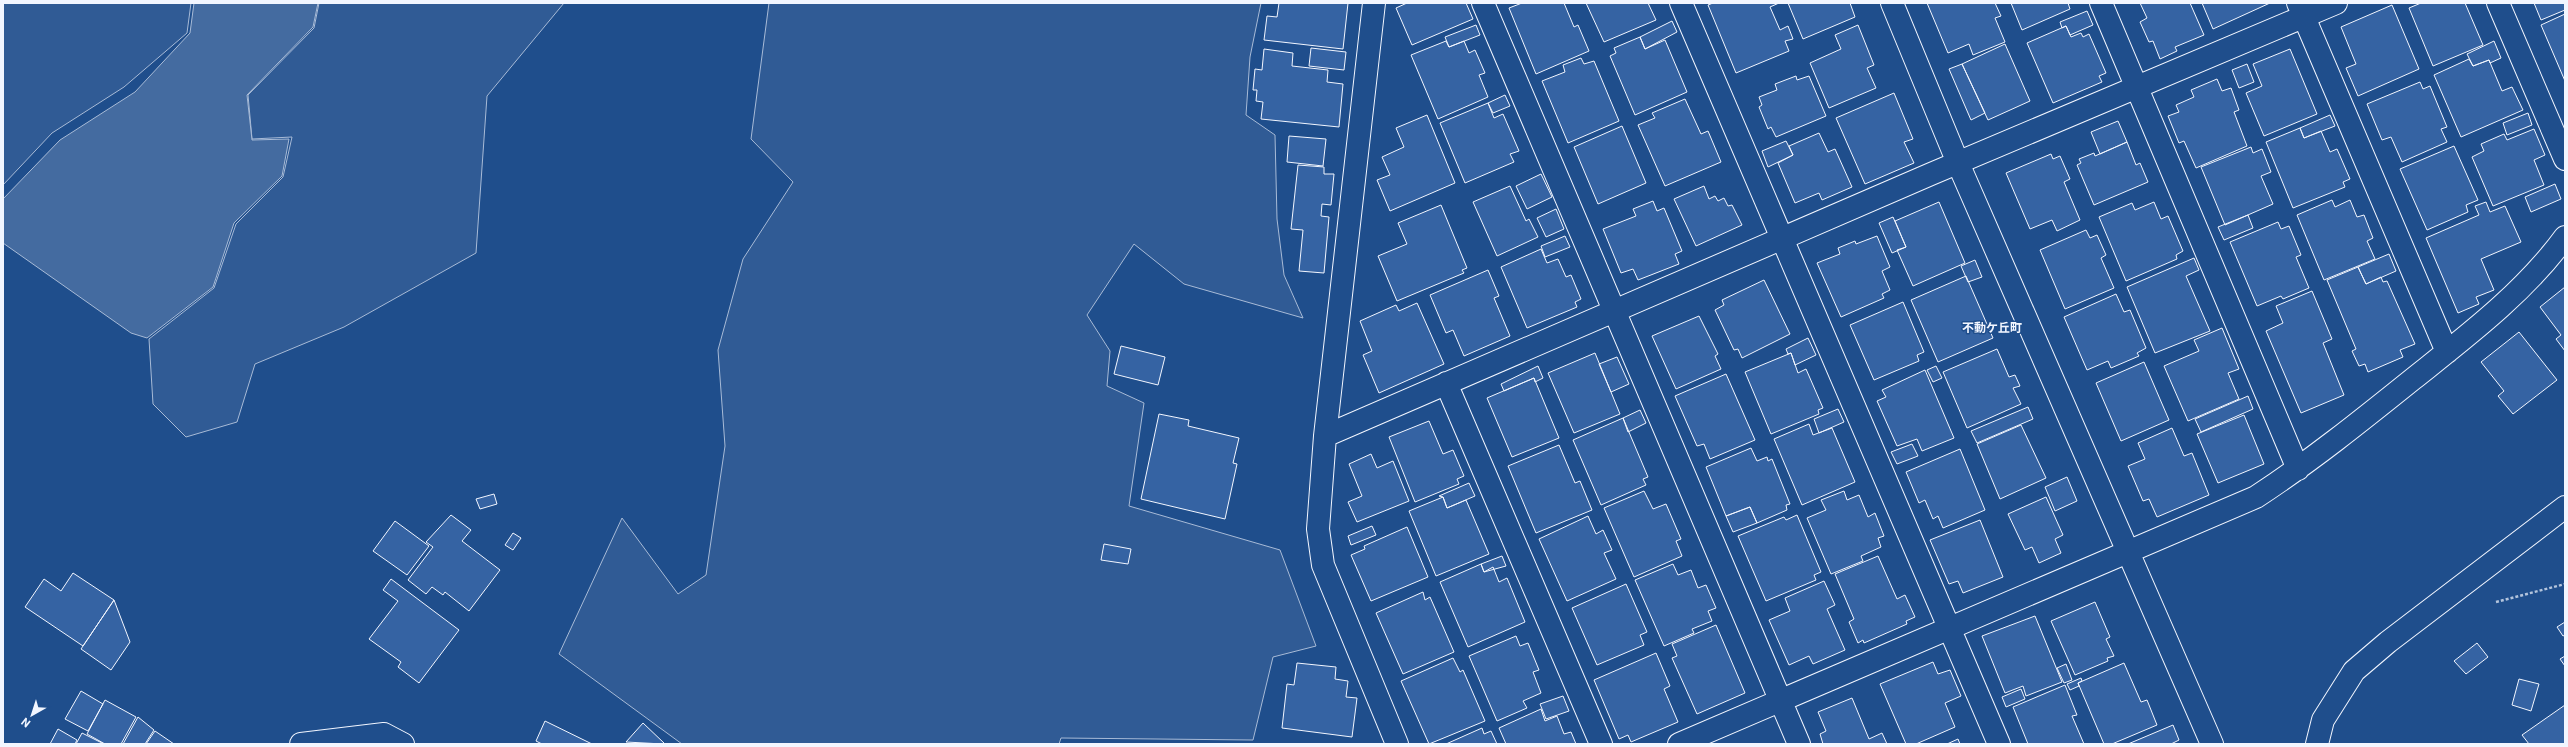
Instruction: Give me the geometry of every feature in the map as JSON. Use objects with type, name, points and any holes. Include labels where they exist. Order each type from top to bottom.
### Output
[{"type":"street","points":[[1374,3],[1325,436],[1318,529],[1323,565],[1397,744]]},
{"type":"street","points":[[1483,3],[1799,744]]},
{"type":"street","points":[[1681,3],[1999,744]]},
{"type":"street","points":[[1892,3],[1958,163],[2212,744]]},
{"type":"street","points":[[2101,3],[2298,469]]},
{"type":"street","points":[[1325,436],[1782,238],[2136,88],[2301,10],[2336,3]]},
{"type":"street","points":[[2498,3],[2565,159]]},
{"type":"street","points":[[2301,10],[2447,352]]},
{"type":"street","points":[[1680,744],[2128,554],[2256,497],[2298,469],[2447,352],[2512,295],[2565,237]]},
{"type":"street","points":[[1446,383],[1601,744]]},
{"type":"street","points":[[2317,744],[2323,720],[2354,671],[2466,582],[2565,507]]},
{"type":"street","points":[[301,744],[384,734],[403,744]]},
{"type":"path","points":[[2466,582],[2490,603],[2565,584]]},
{"type":"shaded area","points":[[3,3],[191,3],[187,33],[124,87],[52,133],[3,185]]},
{"type":"shaded area","points":[[194,3],[318,3],[313,27],[247,95],[252,140],[289,139],[282,176],[234,223],[213,287],[147,338],[131,333],[3,243],[3,199],[60,140],[135,92],[190,33]]},
{"type":"shaded area","points":[[319,3],[564,3],[487,96],[476,253],[344,327],[255,364],[237,422],[186,437],[153,404],[149,339],[214,288],[236,224],[283,177],[292,137],[252,139],[248,95],[314,28]]},
{"type":"shaded area","points":[[769,3],[1261,3],[1250,57],[1246,115],[1275,135],[1277,219],[1284,275],[1303,318],[1184,284],[1134,244],[1087,315],[1110,351],[1107,386],[1144,403],[1129,506],[1280,550],[1316,646],[1273,657],[1253,740],[1061,738],[1059,744],[682,744],[559,654],[622,518],[678,594],[706,575],[725,446],[718,350],[743,259],[793,182],[751,139]]},
{"type":"building","points":[[1279,3],[1348,3],[1343,49],[1264,40],[1267,16],[1277,17]]},
{"type":"building","points":[[1407,3],[1466,3],[1473,19],[1412,45],[1396,8]]},
{"type":"building","points":[[1522,3],[1564,3],[1574,27],[1578,25],[1589,51],[1536,74],[1509,8]]},
{"type":"building","points":[[1586,3],[1648,3],[1656,20],[1604,42]]},
{"type":"building","points":[[1713,3],[1779,3],[1770,7],[1780,30],[1788,26],[1793,39],[1785,41],[1789,51],[1736,73],[1708,5]]},
{"type":"building","points":[[1788,3],[1850,3],[1855,17],[1803,39]]},
{"type":"building","points":[[1927,3],[1995,3],[2001,16],[1995,18],[2005,42],[1973,55],[1969,44],[1948,53]]},
{"type":"building","points":[[2011,3],[2068,3],[2070,9],[2022,30]]},
{"type":"building","points":[[2140,3],[2190,3],[2204,35],[2175,47],[2177,51],[2160,59],[2153,41],[2149,42],[2140,22],[2147,18]]},
{"type":"building","points":[[2202,3],[2270,3],[2213,29]]},
{"type":"building","points":[[2421,3],[2465,3],[2483,45],[2433,66],[2409,8]]},
{"type":"building","points":[[2534,3],[2565,3],[2565,10],[2541,20]]},
{"type":"building","points":[[2392,5],[2419,69],[2358,96],[2346,68],[2356,64],[2341,27]]},
{"type":"building","points":[[2087,11],[2093,25],[2070,35],[2066,26],[2062,28],[2060,22]]},
{"type":"building","points":[[2565,14],[2565,81],[2541,25]]},
{"type":"building","points":[[1672,21],[1677,32],[1645,49],[1640,37]]},
{"type":"building","points":[[1476,25],[1480,35],[1449,47],[1445,37]]},
{"type":"building","points":[[1858,25],[1874,65],[1867,68],[1876,88],[1829,108],[1810,63],[1841,49],[1835,35]]},
{"type":"building","points":[[2066,26],[2071,37],[2081,33],[2083,37],[2089,34],[2106,73],[2099,76],[2102,82],[2053,103],[2027,43]]},
{"type":"building","points":[[1640,37],[1645,49],[1665,40],[1687,92],[1635,115],[1610,56],[1616,53],[1614,48]]},
{"type":"building","points":[[1446,41],[1449,47],[1464,41],[1469,53],[1475,50],[1485,73],[1479,75],[1488,97],[1438,119],[1411,55]]},
{"type":"building","points":[[2494,41],[2501,58],[2490,63],[2489,60],[2473,66],[2467,54]]},
{"type":"building","points":[[2005,44],[2030,101],[1988,120],[1962,64]]},
{"type":"building","points":[[1311,48],[1346,52],[1344,70],[1309,66]]},
{"type":"building","points":[[1264,49],[1293,53],[1292,66],[1328,70],[1327,82],[1343,84],[1339,127],[1261,119],[1263,102],[1256,101],[1257,90],[1253,90],[1255,69],[1262,70]]},
{"type":"building","points":[[2290,49],[2317,114],[2264,136],[2246,93],[2262,86],[2253,64]]},
{"type":"building","points":[[1581,58],[1584,64],[1594,61],[1619,121],[1568,143],[1542,81],[1565,72],[1563,65]]},
{"type":"building","points":[[2469,59],[2473,66],[2489,60],[2502,91],[2512,87],[2523,110],[2461,137],[2434,75]]},
{"type":"building","points":[[1962,64],[1985,113],[1971,120],[1949,69]]},
{"type":"building","points":[[2247,64],[2254,82],[2239,88],[2232,70]]},
{"type":"building","points":[[1796,76],[1797,80],[1809,76],[1826,116],[1776,137],[1771,127],[1768,129],[1759,107],[1762,105],[1759,97],[1777,90],[1775,84]]},
{"type":"building","points":[[2217,79],[2222,91],[2231,88],[2239,110],[2234,112],[2247,146],[2196,168],[2184,141],[2179,143],[2168,116],[2179,112],[2176,105],[2194,97],[2191,90]]},
{"type":"building","points":[[2420,82],[2423,89],[2430,86],[2447,127],[2441,129],[2447,142],[2402,162],[2391,137],[2382,140],[2367,104]]},
{"type":"building","points":[[1894,93],[1913,139],[1904,142],[1914,163],[1865,184],[1836,118]]},
{"type":"building","points":[[1505,95],[1510,106],[1493,113],[1488,103]]},
{"type":"building","points":[[1685,99],[1701,134],[1708,131],[1721,162],[1665,186],[1638,125],[1655,118],[1652,113]]},
{"type":"building","points":[[1488,103],[1494,118],[1503,114],[1519,151],[1510,154],[1514,162],[1465,183],[1440,123]]},
{"type":"building","points":[[2528,113],[2532,125],[2507,135],[2503,123]]},
{"type":"building","points":[[1427,115],[1455,183],[1390,211],[1377,180],[1390,175],[1382,157],[1404,147],[1396,128]]},
{"type":"building","points":[[2330,115],[2335,126],[2304,138],[2300,128]]},
{"type":"building","points":[[2118,121],[2127,142],[2100,154],[2091,132]]},
{"type":"building","points":[[1622,126],[1646,183],[1598,204],[1574,147]]},
{"type":"building","points":[[2300,128],[2304,138],[2321,131],[2330,152],[2337,149],[2350,179],[2343,182],[2345,187],[2293,208],[2266,142]]},
{"type":"building","points":[[2534,129],[2545,155],[2534,160],[2544,185],[2493,206],[2472,157],[2484,151],[2481,144],[2504,134],[2507,140]]},
{"type":"building","points":[[1819,133],[1828,152],[1835,149],[1852,187],[1822,200],[1819,193],[1795,203],[1778,163],[1793,155],[1789,146]]},
{"type":"building","points":[[1289,136],[1326,139],[1323,166],[1287,162]]},
{"type":"building","points":[[1786,141],[1793,155],[1768,167],[1762,151]]},
{"type":"building","points":[[2127,142],[2136,165],[2140,163],[2148,182],[2094,205],[2077,165],[2081,163],[2079,159],[2094,153],[2095,156]]},
{"type":"building","points":[[2454,146],[2478,200],[2466,205],[2468,212],[2427,230],[2400,169]]},
{"type":"building","points":[[2251,147],[2253,153],[2262,149],[2271,172],[2261,176],[2273,204],[2225,225],[2201,167]]},
{"type":"building","points":[[2051,154],[2053,159],[2060,156],[2070,179],[2064,182],[2080,220],[2057,231],[2052,220],[2030,229],[2006,173]]},
{"type":"building","points":[[1298,165],[1324,167],[1324,174],[1334,174],[1331,205],[1322,204],[1321,216],[1329,217],[1324,273],[1299,271],[1303,230],[1291,229]]},
{"type":"building","points":[[1541,174],[1552,197],[1527,209],[1516,186]]},
{"type":"building","points":[[2555,184],[2561,199],[2531,212],[2525,197]]},
{"type":"building","points":[[1510,186],[1526,221],[1529,219],[1538,237],[1497,256],[1473,202]]},
{"type":"building","points":[[1704,186],[1709,199],[1715,196],[1718,201],[1724,198],[1728,206],[1732,205],[1742,225],[1696,246],[1674,199]]},
{"type":"building","points":[[2332,200],[2335,207],[2350,200],[2357,217],[2364,215],[2373,238],[2367,241],[2375,259],[2324,280],[2297,215]]},
{"type":"building","points":[[1653,201],[1657,211],[1664,208],[1682,251],[1675,254],[1679,264],[1638,280],[1633,269],[1621,273],[1603,229],[1636,216],[1633,209]]},
{"type":"building","points":[[1939,202],[1965,263],[1913,286],[1897,250],[1906,247],[1895,221]]},
{"type":"building","points":[[2154,202],[2161,219],[2168,216],[2183,251],[2176,255],[2177,259],[2126,281],[2099,217],[2132,203],[2135,210]]},
{"type":"building","points":[[2486,202],[2490,212],[2505,206],[2521,242],[2481,259],[2494,290],[2476,297],[2479,304],[2458,313],[2426,238],[2479,215],[2475,206]]},
{"type":"building","points":[[1441,205],[1467,268],[1462,270],[1464,273],[1397,301],[1378,256],[1407,244],[1398,223]]},
{"type":"building","points":[[1556,209],[1564,229],[1546,237],[1537,218]]},
{"type":"building","points":[[2248,215],[2253,228],[2224,240],[2218,227]]},
{"type":"building","points":[[1893,217],[1906,247],[1892,253],[1879,223]]},
{"type":"building","points":[[2278,222],[2281,229],[2289,226],[2301,255],[2296,257],[2309,288],[2283,299],[2281,296],[2257,306],[2230,242]]},
{"type":"building","points":[[2086,230],[2090,238],[2097,235],[2106,255],[2101,258],[2114,288],[2065,309],[2040,250]]},
{"type":"building","points":[[1565,236],[1570,247],[1545,257],[1541,246]]},
{"type":"building","points":[[1877,236],[1890,267],[1882,271],[1890,290],[1882,294],[1884,298],[1841,317],[1817,263],[1840,254],[1838,248],[1855,241],[1856,244]]},
{"type":"building","points":[[1541,249],[1547,263],[1558,259],[1566,277],[1571,275],[1581,299],[1575,302],[1577,307],[1527,328],[1501,267]]},
{"type":"building","points":[[2389,254],[2396,271],[2366,284],[2358,267]]},
{"type":"building","points":[[2194,258],[2199,270],[2186,276],[2210,331],[2155,353],[2127,287]]},
{"type":"building","points":[[1975,260],[1982,277],[1968,282],[1961,266]]},
{"type":"building","points":[[2358,267],[2366,284],[2381,277],[2383,282],[2387,281],[2415,344],[2400,350],[2403,357],[2368,372],[2365,364],[2359,366],[2352,351],[2356,349],[2327,280]]},
{"type":"building","points":[[1488,270],[1499,296],[1494,298],[1510,336],[1464,356],[1453,330],[1446,333],[1430,295]]},
{"type":"building","points":[[1966,276],[1993,338],[1938,362],[1911,300]]},
{"type":"building","points":[[1764,280],[1790,334],[1742,358],[1738,349],[1734,350],[1715,310],[1724,305],[1722,300]]},
{"type":"building","points":[[2565,287],[2565,351],[2556,339],[2561,335],[2540,307]]},
{"type":"building","points":[[2312,291],[2332,339],[2323,343],[2344,395],[2301,413],[2266,331],[2283,323],[2276,306]]},
{"type":"building","points":[[2116,294],[2124,312],[2130,310],[2146,348],[2137,353],[2139,356],[2111,368],[2108,361],[2087,370],[2064,317]]},
{"type":"building","points":[[1903,302],[1924,352],[1917,355],[1919,361],[1874,380],[1850,325]]},
{"type":"building","points":[[1417,303],[1444,364],[1379,393],[1363,355],[1372,351],[1360,321],[1396,305],[1399,311]]},
{"type":"building","points":[[1699,316],[1718,354],[1715,356],[1721,369],[1676,389],[1652,336]]},
{"type":"building","points":[[2222,328],[2239,369],[2228,373],[2239,399],[2188,421],[2164,366],[2199,351],[2194,340]]},
{"type":"building","points":[[2519,332],[2557,380],[2513,414],[2498,396],[2504,391],[2481,362]]},
{"type":"building","points":[[1808,338],[1816,355],[1795,365],[1791,353],[1788,354],[1786,349]]},
{"type":"building","points":[[1121,346],[1165,357],[1158,385],[1114,374]]},
{"type":"building","points":[[1997,349],[2009,377],[2015,375],[2020,386],[2013,388],[2021,404],[1967,428],[1943,372]]},
{"type":"building","points":[[1595,353],[1620,414],[1574,433],[1548,373]]},
{"type":"building","points":[[1791,353],[1798,373],[1806,369],[1823,408],[1818,410],[1819,414],[1771,434],[1745,372]]},
{"type":"building","points":[[1617,357],[1629,384],[1611,392],[1599,364]]},
{"type":"building","points":[[2144,362],[2169,420],[2121,441],[2096,383]]},
{"type":"building","points":[[1538,366],[1543,378],[1535,382],[1534,378],[1504,391],[1501,384]]},
{"type":"building","points":[[1936,366],[1942,378],[1933,382],[1927,370]]},
{"type":"building","points":[[1925,370],[1954,438],[1922,451],[1917,439],[1897,446],[1877,401],[1886,397],[1882,390]]},
{"type":"building","points":[[1726,374],[1755,440],[1710,459],[1704,444],[1697,446],[1675,396]]},
{"type":"building","points":[[1534,378],[1559,438],[1512,457],[1487,398]]},
{"type":"building","points":[[2248,396],[2253,409],[2201,432],[2195,419]]},
{"type":"building","points":[[2028,407],[2033,419],[1977,443],[1971,431]]},
{"type":"building","points":[[1838,409],[1844,422],[1819,433],[1814,419]]},
{"type":"building","points":[[1640,410],[1646,423],[1628,432],[1623,418]]},
{"type":"building","points":[[1159,414],[1189,420],[1188,426],[1239,438],[1233,463],[1237,464],[1225,519],[1141,499]]},
{"type":"building","points":[[2244,415],[2264,464],[2218,483],[2197,434]]},
{"type":"building","points":[[1623,418],[1648,477],[1643,479],[1646,485],[1601,505],[1573,440]]},
{"type":"building","points":[[1429,421],[1443,454],[1453,450],[1464,476],[1457,479],[1459,484],[1415,502],[1389,437]]},
{"type":"building","points":[[1809,424],[1813,435],[1832,428],[1855,482],[1802,505],[1774,439]]},
{"type":"building","points":[[2021,425],[2046,478],[2000,499],[1977,444]]},
{"type":"building","points":[[2172,428],[2184,456],[2192,453],[2209,495],[2157,517],[2149,499],[2143,501],[2128,466],[2145,459],[2138,443]]},
{"type":"building","points":[[1912,444],[1918,456],[1897,464],[1891,452]]},
{"type":"building","points":[[1559,445],[1575,483],[1580,481],[1592,510],[1536,533],[1508,466]]},
{"type":"building","points":[[1751,448],[1757,461],[1767,457],[1768,461],[1772,459],[1790,504],[1786,505],[1787,510],[1757,523],[1750,507],[1726,516],[1706,467]]},
{"type":"building","points":[[1960,449],[1985,510],[1943,528],[1938,516],[1933,519],[1925,500],[1919,503],[1906,472]]},
{"type":"building","points":[[1371,454],[1377,468],[1393,461],[1409,501],[1357,522],[1348,502],[1362,496],[1349,464]]},
{"type":"building","points":[[2067,477],[2077,501],[2055,511],[2045,487]]},
{"type":"building","points":[[1469,483],[1475,496],[1447,508],[1443,497],[1439,496]]},
{"type":"building","points":[[1644,491],[1653,509],[1666,504],[1681,539],[1676,541],[1682,556],[1634,577],[1604,508]]},
{"type":"building","points":[[1844,491],[1847,500],[1859,495],[1868,517],[1875,513],[1884,536],[1878,538],[1881,547],[1861,556],[1863,561],[1831,574],[1807,518],[1826,510],[1821,500]]},
{"type":"building","points":[[494,494],[497,504],[480,509],[476,499]]},
{"type":"building","points":[[1443,497],[1447,508],[1466,500],[1489,554],[1436,576],[1409,511]]},
{"type":"building","points":[[2046,497],[2063,535],[2055,539],[2061,553],[2039,563],[2032,547],[2025,550],[2008,514]]},
{"type":"building","points":[[1750,507],[1757,523],[1733,532],[1726,516]]},
{"type":"building","points":[[451,515],[471,530],[462,541],[500,570],[469,611],[445,592],[443,595],[432,587],[426,594],[408,580],[433,547],[426,542]]},
{"type":"building","points":[[1797,515],[1821,572],[1814,575],[1816,580],[1766,601],[1738,536],[1784,517],[1786,520]]},
{"type":"building","points":[[1588,516],[1596,534],[1603,530],[1612,550],[1604,553],[1616,579],[1567,601],[1539,539]]},
{"type":"building","points":[[1980,520],[2003,577],[1963,593],[1958,581],[1949,584],[1930,540]]},
{"type":"building","points":[[395,521],[429,546],[407,575],[373,551]]},
{"type":"building","points":[[1372,526],[1376,535],[1351,545],[1348,536]]},
{"type":"building","points":[[1407,527],[1428,577],[1371,601],[1351,555],[1365,549],[1364,546]]},
{"type":"building","points":[[513,533],[521,538],[513,550],[505,545]]},
{"type":"building","points":[[1104,544],[1131,549],[1128,564],[1101,560]]},
{"type":"building","points":[[1502,556],[1506,566],[1484,572],[1481,564]]},
{"type":"building","points":[[1878,556],[1897,599],[1905,595],[1915,617],[1906,621],[1907,624],[1864,643],[1863,640],[1858,643],[1849,622],[1854,619],[1835,574]]},
{"type":"building","points":[[1481,564],[1484,572],[1493,567],[1499,582],[1507,578],[1525,622],[1468,647],[1440,582]]},
{"type":"building","points":[[1673,564],[1678,575],[1691,570],[1698,588],[1706,585],[1716,608],[1708,611],[1712,621],[1692,629],[1694,633],[1664,646],[1635,580]]},
{"type":"building","points":[[73,573],[114,600],[83,646],[25,607],[44,579],[61,591]]},
{"type":"building","points":[[391,579],[459,630],[419,683],[398,667],[401,662],[369,639],[398,601],[383,590]]},
{"type":"building","points":[[1824,581],[1835,605],[1827,609],[1845,650],[1813,664],[1809,656],[1789,665],[1769,620],[1790,611],[1785,598]]},
{"type":"building","points":[[1626,584],[1647,632],[1640,635],[1644,645],[1597,665],[1572,608]]},
{"type":"building","points":[[1423,592],[1425,600],[1430,597],[1454,652],[1403,674],[1376,613]]},
{"type":"building","points":[[114,600],[130,642],[111,670],[81,649]]},
{"type":"building","points":[[2095,602],[2110,637],[2106,639],[2114,656],[2107,658],[2108,661],[2075,675],[2051,621]]},
{"type":"building","points":[[2035,616],[2062,682],[2026,696],[2023,686],[2005,693],[1982,636]]},
{"type":"building","points":[[2565,622],[2565,635],[2563,636],[2557,627]]},
{"type":"building","points":[[1716,625],[1745,693],[1697,714],[1672,658],[1677,656],[1672,644]]},
{"type":"building","points":[[1516,636],[1520,646],[1528,643],[1539,670],[1533,672],[1541,693],[1523,701],[1527,708],[1497,721],[1469,656]]},
{"type":"building","points":[[2477,643],[2488,657],[2466,674],[2454,661]]},
{"type":"building","points":[[1656,653],[1670,686],[1664,689],[1678,722],[1631,742],[1628,735],[1619,739],[1594,680]]},
{"type":"building","points":[[2565,656],[2565,666],[2560,659]]},
{"type":"building","points":[[1453,658],[1460,672],[1463,670],[1485,721],[1429,744],[1401,681]]},
{"type":"building","points":[[1933,662],[1938,674],[1950,670],[1961,696],[1945,703],[1955,727],[1916,744],[1906,744],[1880,684]]},
{"type":"building","points":[[1297,663],[1336,667],[1335,679],[1348,681],[1346,697],[1357,698],[1352,737],[1282,728],[1287,684],[1294,685]]},
{"type":"building","points":[[2124,663],[2141,702],[2147,700],[2157,725],[2112,744],[2104,744],[2078,683]]},
{"type":"building","points":[[2066,664],[2072,680],[2064,683],[2057,668]]},
{"type":"building","points":[[2081,678],[2082,681],[2078,683],[2079,686],[2070,690],[2067,684]]},
{"type":"building","points":[[2519,679],[2539,684],[2531,711],[2512,705]]},
{"type":"building","points":[[2065,685],[2077,715],[2072,716],[2084,744],[2028,744],[2013,707]]},
{"type":"building","points":[[2021,689],[2025,699],[2006,707],[2002,697]]},
{"type":"building","points":[[81,691],[103,704],[88,731],[65,719]]},
{"type":"building","points":[[1563,696],[1569,711],[1546,719],[1540,704]]},
{"type":"building","points":[[1852,698],[1869,739],[1882,733],[1887,744],[1823,744],[1820,734],[1826,731],[1818,712]]},
{"type":"building","points":[[105,700],[136,717],[121,744],[105,744],[87,734]]},
{"type":"building","points":[[2565,705],[2565,744],[2529,744],[2522,735]]},
{"type":"building","points":[[1541,709],[1545,721],[1557,716],[1564,734],[1571,732],[1576,744],[1506,744],[1499,728]]},
{"type":"building","points":[[138,717],[154,730],[145,744],[123,744]]},
{"type":"building","points":[[545,721],[592,744],[542,744],[536,741]]},
{"type":"building","points":[[643,723],[664,743],[663,744],[626,742]]},
{"type":"building","points":[[2173,725],[2179,740],[2171,744],[2128,744]]},
{"type":"building","points":[[1482,728],[1484,734],[1491,731],[1497,744],[1446,744]]},
{"type":"building","points":[[58,729],[77,740],[75,744],[50,744]]},
{"type":"building","points":[[155,731],[174,744],[146,744]]},
{"type":"building","points":[[82,733],[104,744],[76,744]]},
{"type":"building","points":[[1958,739],[1960,744],[1947,744]]},
{"type":"district","name":"不動ケ丘町","points":[[1992,328]]}]
